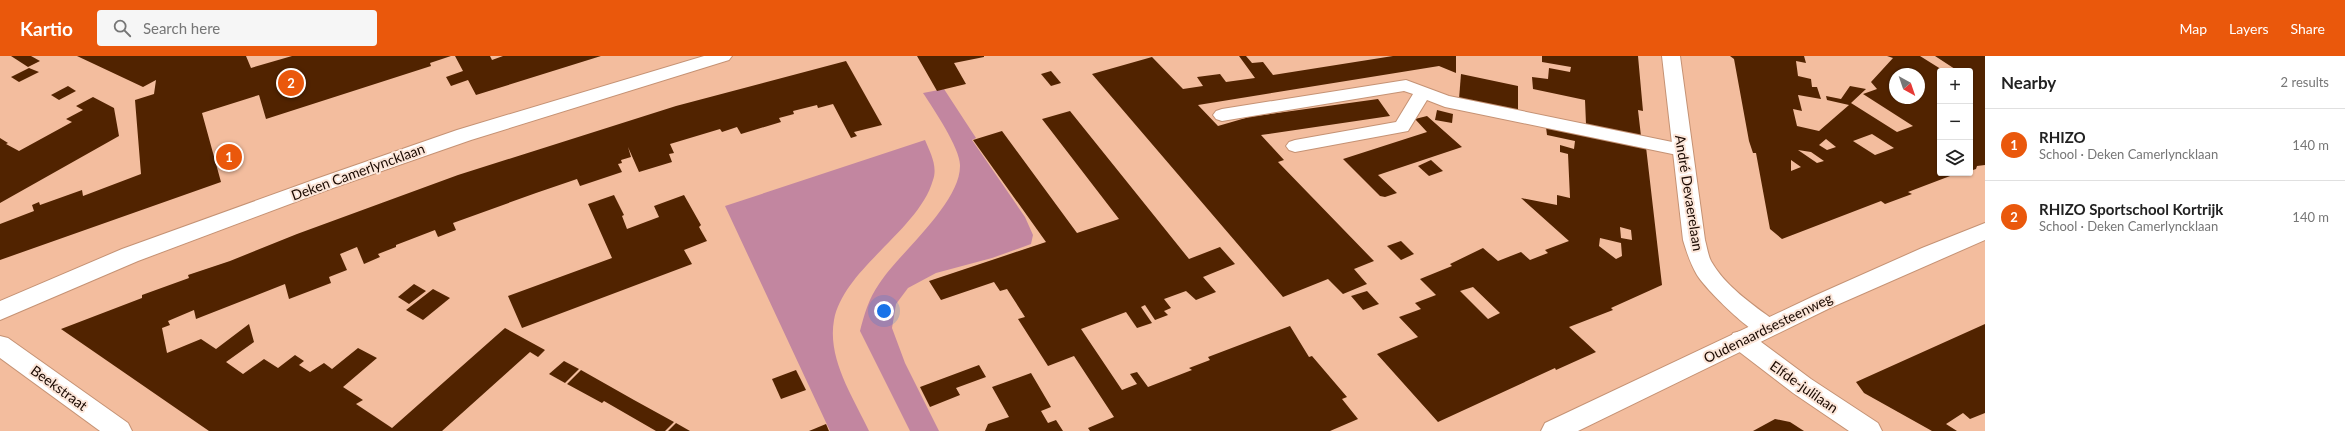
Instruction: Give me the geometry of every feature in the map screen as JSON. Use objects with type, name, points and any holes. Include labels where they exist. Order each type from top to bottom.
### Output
[{"type":"street","name":"Deken Camerlyncklaan","points":[[0,311],[130,255],[323,184],[464,135],[723,56]]},
{"type":"street","name":"André Devaerelaan","points":[[1671,56],[1694,240],[1700,261],[1720,287],[1742,309],[1766,327]]},
{"type":"street","name":"Oudenaardsesteenweg","points":[[1554,431],[1766,327],[1875,277],[1985,231]]},
{"type":"street","name":"Elfde-julilaan","points":[[1741,340],[1802,386],[1869,431]]},
{"type":"street","name":"Beekstraat","points":[[0,345],[118,431]]},
{"type":"lane","points":[[1222,115],[1406,85],[1445,101],[1682,150]]},
{"type":"lane","points":[[1295,146],[1402,127],[1423,91]]},
{"type":"shaded area","points":[[944,89],[976,138],[972,140],[1025,217],[1033,235],[1031,244],[992,258],[936,273],[908,288],[896,304],[892,328],[905,363],[939,431],[910,431],[860,331],[867,307],[875,289],[940,211],[951,195],[958,180],[960,165],[956,149],[923,93]]},
{"type":"shaded area","points":[[925,140],[933,159],[935,170],[933,180],[925,198],[913,216],[852,283],[841,301],[834,320],[834,349],[838,363],[849,391],[869,431],[830,431],[725,206]]},
{"type":"building","points":[[11,56],[31,56],[40,61],[28,67]]},
{"type":"building","points":[[77,56],[246,56],[251,68],[292,56],[451,56],[430,63],[431,66],[266,119],[259,95],[202,113],[221,182],[0,260],[0,224],[34,211],[32,205],[39,202],[40,205],[82,190],[83,196],[141,174],[135,100],[154,94],[156,80],[143,87]]},
{"type":"building","points":[[455,56],[490,56],[492,60],[503,56],[601,56],[476,95],[468,80],[451,86],[446,77],[463,71]]},
{"type":"building","points":[[917,56],[984,57],[954,63],[966,84],[937,91]]},
{"type":"building","points":[[1239,56],[1246,56],[1252,63],[1263,62],[1273,75],[1393,56],[1456,56],[1456,73],[1439,66],[1198,105],[1218,126],[1249,117],[1378,99],[1390,116],[1261,135],[1284,160],[1278,162],[1374,261],[1354,269],[1367,284],[1343,294],[1328,279],[1283,297],[1092,74],[1152,57],[1183,89],[1203,86],[1197,77],[1220,74],[1226,82],[1255,78]]},
{"type":"building","points":[[1542,56],[1638,56],[1643,111],[1638,110],[1641,136],[1586,124],[1585,100],[1533,89],[1532,77],[1548,79],[1549,68],[1570,72],[1571,67],[1542,62]]},
{"type":"building","points":[[1730,56],[1804,56],[1806,63],[1796,61],[1798,76],[1811,79],[1812,87],[1817,87],[1821,99],[1798,95],[1802,111],[1793,109],[1797,126],[1819,131],[1849,105],[1827,100],[1826,96],[1841,99],[1850,86],[1866,89],[1851,103],[1897,132],[1913,126],[1863,94],[1877,89],[1871,82],[1893,58],[1887,56],[1920,56],[1939,68],[1937,68],[1937,176],[1950,176],[1908,192],[1912,194],[1885,204],[1881,201],[1782,239],[1770,229],[1756,153],[1753,153],[1749,141],[1734,59]],"holes":[[[1872,134],[1894,148],[1875,155],[1853,141]],[[1826,139],[1836,147],[1827,150],[1819,145]],[[1798,150],[1811,152],[1824,161],[1817,163]],[[1791,160],[1801,167],[1791,171]]]},
{"type":"building","points":[[1935,56],[1985,56],[1985,165],[1977,166],[1976,169],[1973,170],[1973,68],[1953,68]]},
{"type":"building","points":[[846,61],[882,125],[854,132],[857,136],[851,138],[833,104],[818,108],[817,105],[793,111],[794,114],[779,118],[781,122],[741,134],[737,127],[722,132],[720,129],[670,144],[674,153],[669,154],[672,162],[639,172],[628,147],[631,157],[621,160],[622,163],[618,164],[622,172],[580,186],[577,179],[536,193],[453,223],[456,230],[438,237],[435,230],[396,245],[396,247],[378,254],[380,257],[364,264],[357,247],[340,254],[347,270],[329,277],[331,283],[289,299],[285,284],[196,319],[194,310],[168,321],[170,325],[162,328],[167,353],[201,339],[216,349],[249,324],[254,342],[226,362],[243,374],[264,359],[278,368],[295,355],[304,361],[299,365],[310,372],[324,363],[332,369],[358,348],[377,358],[343,387],[363,400],[356,404],[392,428],[505,328],[545,350],[538,357],[530,352],[442,431],[209,431],[61,329],[142,298],[142,295],[189,278],[188,275],[230,261],[297,234],[458,175],[676,106]]},
{"type":"building","points":[[29,68],[39,72],[19,82],[11,77]]},
{"type":"building","points":[[1051,71],[1061,83],[1051,86],[1041,74]]},
{"type":"building","points":[[1461,74],[1518,86],[1518,110],[1459,99]]},
{"type":"building","points":[[68,86],[76,91],[59,100],[51,95]]},
{"type":"building","points":[[93,97],[114,108],[119,136],[0,203],[0,138],[8,143],[6,144],[19,151],[72,122],[66,119],[83,110],[76,106]]},
{"type":"building","points":[[1437,110],[1453,114],[1452,123],[1435,120]]},
{"type":"building","points":[[1070,111],[1189,259],[1220,247],[1235,264],[1203,277],[1216,292],[1196,300],[1186,291],[1164,299],[1171,308],[1164,311],[1168,315],[1155,320],[1145,305],[1141,307],[1152,323],[1137,328],[1126,312],[1081,329],[1122,390],[1137,384],[1130,374],[1137,372],[1148,387],[1192,370],[1189,368],[1210,360],[1208,357],[1290,326],[1309,357],[1312,356],[1347,397],[1342,399],[1358,419],[1330,431],[1090,431],[1088,428],[1114,417],[1074,356],[1048,366],[1018,319],[1025,317],[1007,289],[1000,291],[994,282],[941,300],[929,281],[1046,242],[973,140],[1002,131],[1077,233],[1119,219],[1042,119]]},
{"type":"building","points":[[1427,116],[1462,147],[1378,175],[1397,193],[1385,197],[1380,196],[1343,159],[1427,132],[1415,119]]},
{"type":"building","points":[[1546,127],[1646,147],[1662,285],[1611,308],[1613,310],[1569,327],[1596,352],[1556,370],[1555,368],[1438,422],[1377,354],[1418,337],[1399,317],[1421,309],[1415,303],[1436,295],[1420,279],[1452,266],[1450,264],[1483,248],[1498,261],[1521,252],[1530,260],[1548,253],[1545,250],[1569,241],[1521,198],[1557,205],[1557,195],[1570,198],[1568,154],[1560,152],[1560,145],[1574,149],[1575,141],[1547,135]],"holes":[[[1620,227],[1631,230],[1632,240],[1621,238]],[[1600,238],[1621,243],[1622,256],[1616,259],[1599,246]],[[1473,287],[1500,313],[1488,319],[1460,291]]]},
{"type":"building","points":[[1431,160],[1443,171],[1429,176],[1418,166]]},
{"type":"building","points":[[614,195],[624,215],[622,216],[627,229],[659,217],[654,206],[684,195],[701,225],[699,227],[707,241],[684,250],[692,264],[522,328],[508,296],[612,258],[588,204]]},
{"type":"building","points":[[1401,241],[1414,254],[1401,260],[1387,246]]},
{"type":"building","points":[[414,284],[426,291],[409,304],[398,297]]},
{"type":"building","points":[[433,289],[450,298],[423,320],[406,310]]},
{"type":"building","points":[[1367,291],[1379,304],[1363,310],[1351,296]]},
{"type":"building","points":[[1985,324],[1985,413],[1970,419],[1963,413],[1946,424],[1957,431],[1932,431],[1864,393],[1856,382]]},
{"type":"building","points":[[564,361],[579,369],[565,383],[549,374]]},
{"type":"building","points":[[979,365],[986,377],[956,388],[960,395],[930,407],[920,387]]},
{"type":"building","points":[[581,370],[674,422],[665,431],[656,431],[604,401],[602,403],[567,384]]},
{"type":"building","points":[[796,370],[806,390],[781,399],[772,379]]},
{"type":"building","points":[[1031,373],[1051,407],[1041,411],[1048,423],[1056,420],[1063,431],[985,431],[988,424],[1009,417],[992,387]]},
{"type":"building","points":[[1775,419],[1790,422],[1804,431],[1753,431]]},
{"type":"building","points":[[676,423],[690,431],[668,431]]},
{"type":"building","points":[[826,424],[829,431],[809,431]]},
{"type":"place","name":"RHIZO Sportschool Kortrijk","points":[[291,83]]},
{"type":"place","name":"RHIZO","points":[[229,157]]}]
